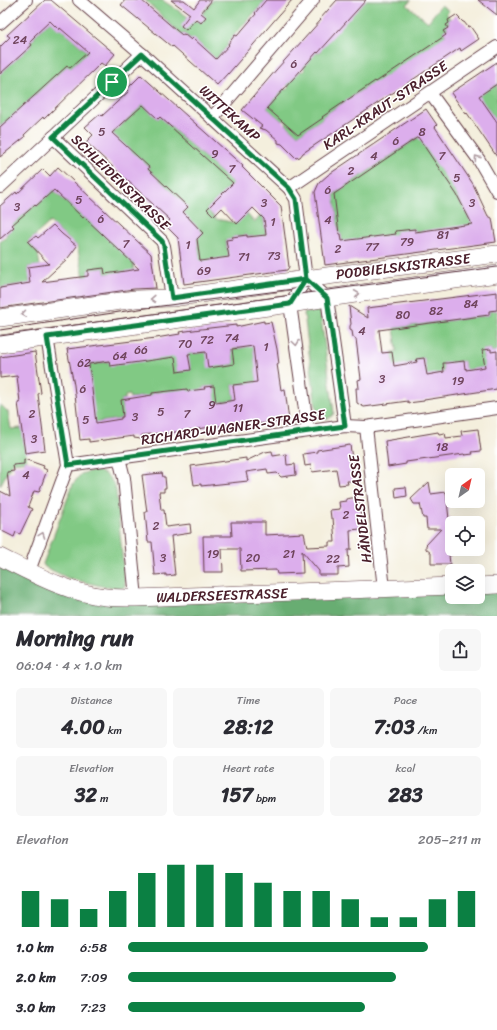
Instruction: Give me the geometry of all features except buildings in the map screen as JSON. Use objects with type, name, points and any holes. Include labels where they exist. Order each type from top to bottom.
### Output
[{"type":"main road","name":"PODBIELSKISTRASSE","points":[[0,318],[135,299],[172,298],[497,254]]},
{"type":"main road","name":"PODBIELSKISTRASSE","points":[[0,344],[497,274]]},
{"type":"main road","name":"WALDERSEESTRASSE","points":[[0,557],[58,585],[81,592],[106,597],[136,598],[445,586]]},
{"type":"main road","points":[[485,586],[497,585]]},
{"type":"street","points":[[0,23],[26,0]]},
{"type":"street","name":"WITTEKAMP","points":[[79,0],[142,54],[289,188],[296,199],[306,279]]},
{"type":"street","points":[[212,118],[313,0]]},
{"type":"street","name":"KARL-KRAUT-STRASSE","points":[[289,188],[497,47]]},
{"type":"street","points":[[0,187],[142,54]]},
{"type":"street","points":[[430,93],[479,160],[497,191]]},
{"type":"street","name":"SCHLEIDENSTRASSE","points":[[53,137],[162,241],[172,298]]},
{"type":"street","points":[[308,431],[290,304],[306,279],[327,298],[345,426]]},
{"type":"street","points":[[29,571],[68,465],[47,337]]},
{"type":"street","name":"RICHARD-WAGNER-STRASSE","points":[[68,465],[345,426],[366,427],[497,408]]},
{"type":"street","name":"HÄNDELSTRASSE","points":[[366,427],[384,588]]},
{"type":"street","points":[[119,458],[124,478],[136,598]]},
{"type":"green space","points":[[145,0],[162,0],[196,22],[213,0],[266,0],[227,43],[228,45],[216,59],[193,38],[191,40],[184,33],[182,35]]},
{"type":"green space","points":[[366,0],[411,0],[407,5],[428,22],[441,5],[449,11],[446,13],[450,19],[448,20],[449,23],[446,25],[448,28],[443,31],[446,36],[376,83],[375,81],[298,135],[286,124],[287,123],[284,119],[282,121],[267,108],[284,89],[286,90],[289,87],[287,85],[300,70],[302,72],[305,69],[303,67],[317,52],[319,53],[321,50],[320,48]]},
{"type":"green space","points":[[50,21],[90,54],[84,56],[70,68],[67,66],[0,127],[0,74],[32,45],[30,42],[35,38],[34,36]]},
{"type":"green space","points":[[497,84],[497,124],[486,106],[474,98]]},
{"type":"green space","points":[[143,105],[158,119],[160,117],[233,183],[207,209],[216,219],[236,223],[247,214],[254,222],[262,215],[268,244],[254,245],[253,236],[247,237],[246,235],[233,237],[233,239],[226,240],[227,249],[231,249],[233,257],[198,263],[199,253],[197,239],[203,233],[183,213],[188,207],[148,169],[149,167],[111,135]]},
{"type":"green space","points":[[419,137],[457,195],[474,225],[415,232],[415,229],[396,232],[396,235],[344,242],[341,234],[339,234],[334,196],[336,193]]},
{"type":"green space","points":[[53,190],[83,218],[84,217],[133,260],[134,271],[105,274],[104,268],[88,270],[88,277],[84,277],[77,246],[50,222],[28,242],[38,253],[40,267],[28,267],[29,274],[31,276],[29,278],[30,284],[0,288],[0,242],[14,227],[12,225],[35,205],[37,206]]},
{"type":"green space","points":[[497,310],[497,351],[491,352],[491,349],[482,350],[487,367],[466,370],[464,361],[455,362],[457,373],[453,374],[452,362],[443,363],[443,373],[422,377],[423,368],[425,365],[424,358],[416,359],[417,362],[403,364],[404,373],[394,366],[392,352],[397,351],[394,328],[489,315],[489,311]]},
{"type":"green space","points":[[320,311],[334,413],[330,417],[326,418],[322,418],[317,415],[304,313]]},
{"type":"green space","points":[[253,343],[258,388],[246,384],[233,385],[235,400],[215,403],[213,394],[215,394],[214,386],[204,387],[202,407],[159,392],[152,393],[152,396],[130,398],[129,395],[125,396],[125,399],[121,400],[122,408],[127,417],[99,422],[95,425],[88,364],[175,355],[191,370],[187,354],[207,352],[222,366],[234,364],[232,351],[246,347]]},
{"type":"green space","points":[[0,404],[8,412],[11,429],[22,428],[27,461],[12,463],[0,486]]},
{"type":"green space","points":[[94,470],[108,477],[113,482],[116,490],[125,586],[123,588],[101,586],[68,578],[45,567],[43,564],[73,484],[81,474]]},
{"type":"green space","points":[[0,557],[81,592],[445,586],[445,604],[485,604],[485,586],[497,585],[497,616],[0,616]]},
{"type":"tram line","points":[[0,336],[497,267]]},
{"type":"tram line","points":[[0,330],[146,308],[317,286]]},
{"type":"route","points":[[112,82],[53,137],[162,241],[172,298],[306,279],[320,291],[327,298],[345,426],[68,465],[47,337],[290,304],[306,279],[296,199],[289,188],[142,54],[112,82]]}]
